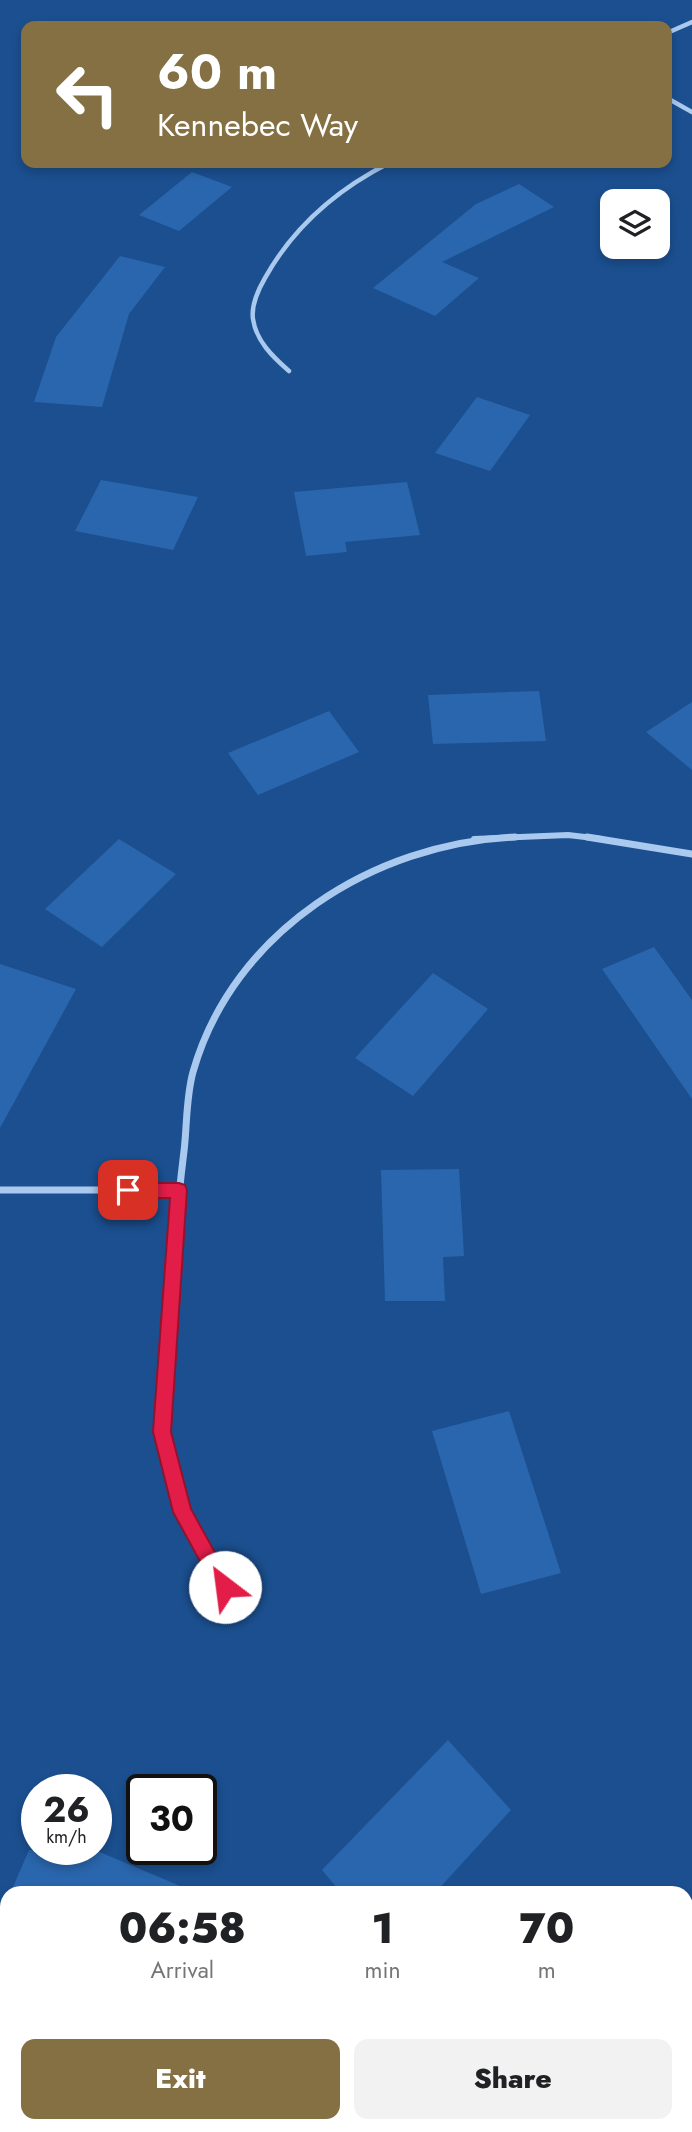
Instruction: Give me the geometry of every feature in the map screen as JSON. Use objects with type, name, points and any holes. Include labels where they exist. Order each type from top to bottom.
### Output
[{"type":"street","points":[[672,31],[692,22]]},
{"type":"street","points":[[672,101],[692,112]]},
{"type":"street","points":[[289,371],[271,355],[259,337],[253,318],[254,301],[276,255],[314,213],[344,189],[380,168]]},
{"type":"street","points":[[225,1587],[182,1512],[162,1432],[179,1190],[193,1073],[214,1020],[237,981],[274,939],[307,909],[355,879],[396,860],[474,839],[568,835],[628,842],[692,854]]},
{"type":"street","points":[[0,1190],[179,1190]]},
{"type":"building","points":[[192,172],[232,187],[179,231],[139,215]]},
{"type":"building","points":[[519,184],[554,207],[442,262],[479,278],[435,316],[373,288],[476,204]]},
{"type":"building","points":[[120,256],[165,267],[129,314],[102,407],[34,402],[56,337]]},
{"type":"building","points":[[477,397],[530,415],[490,471],[435,453]]},
{"type":"building","points":[[101,480],[198,497],[173,550],[75,531]]},
{"type":"building","points":[[407,482],[420,535],[345,542],[347,552],[306,556],[294,492]]},
{"type":"building","points":[[539,691],[546,741],[433,744],[428,695]]},
{"type":"building","points":[[692,702],[692,770],[646,732]]},
{"type":"building","points":[[329,711],[359,752],[258,795],[228,753]]},
{"type":"building","points":[[119,839],[176,874],[102,947],[45,909]]},
{"type":"building","points":[[654,947],[692,1000],[692,1099],[602,969]]},
{"type":"building","points":[[0,964],[76,989],[0,1128]]},
{"type":"building","points":[[433,973],[488,1009],[413,1096],[355,1058]]},
{"type":"building","points":[[459,1169],[464,1256],[443,1257],[445,1301],[385,1301],[381,1170]]},
{"type":"building","points":[[509,1411],[561,1573],[481,1594],[432,1431]]},
{"type":"building","points":[[448,1740],[511,1810],[441,1886],[335,1886],[322,1870]]},
{"type":"building","points":[[112,1857],[180,1886],[13,1886],[23,1865],[112,1865]]},
{"type":"route","points":[[128,1190],[179,1190],[162,1432],[182,1512],[225,1587]]}]
